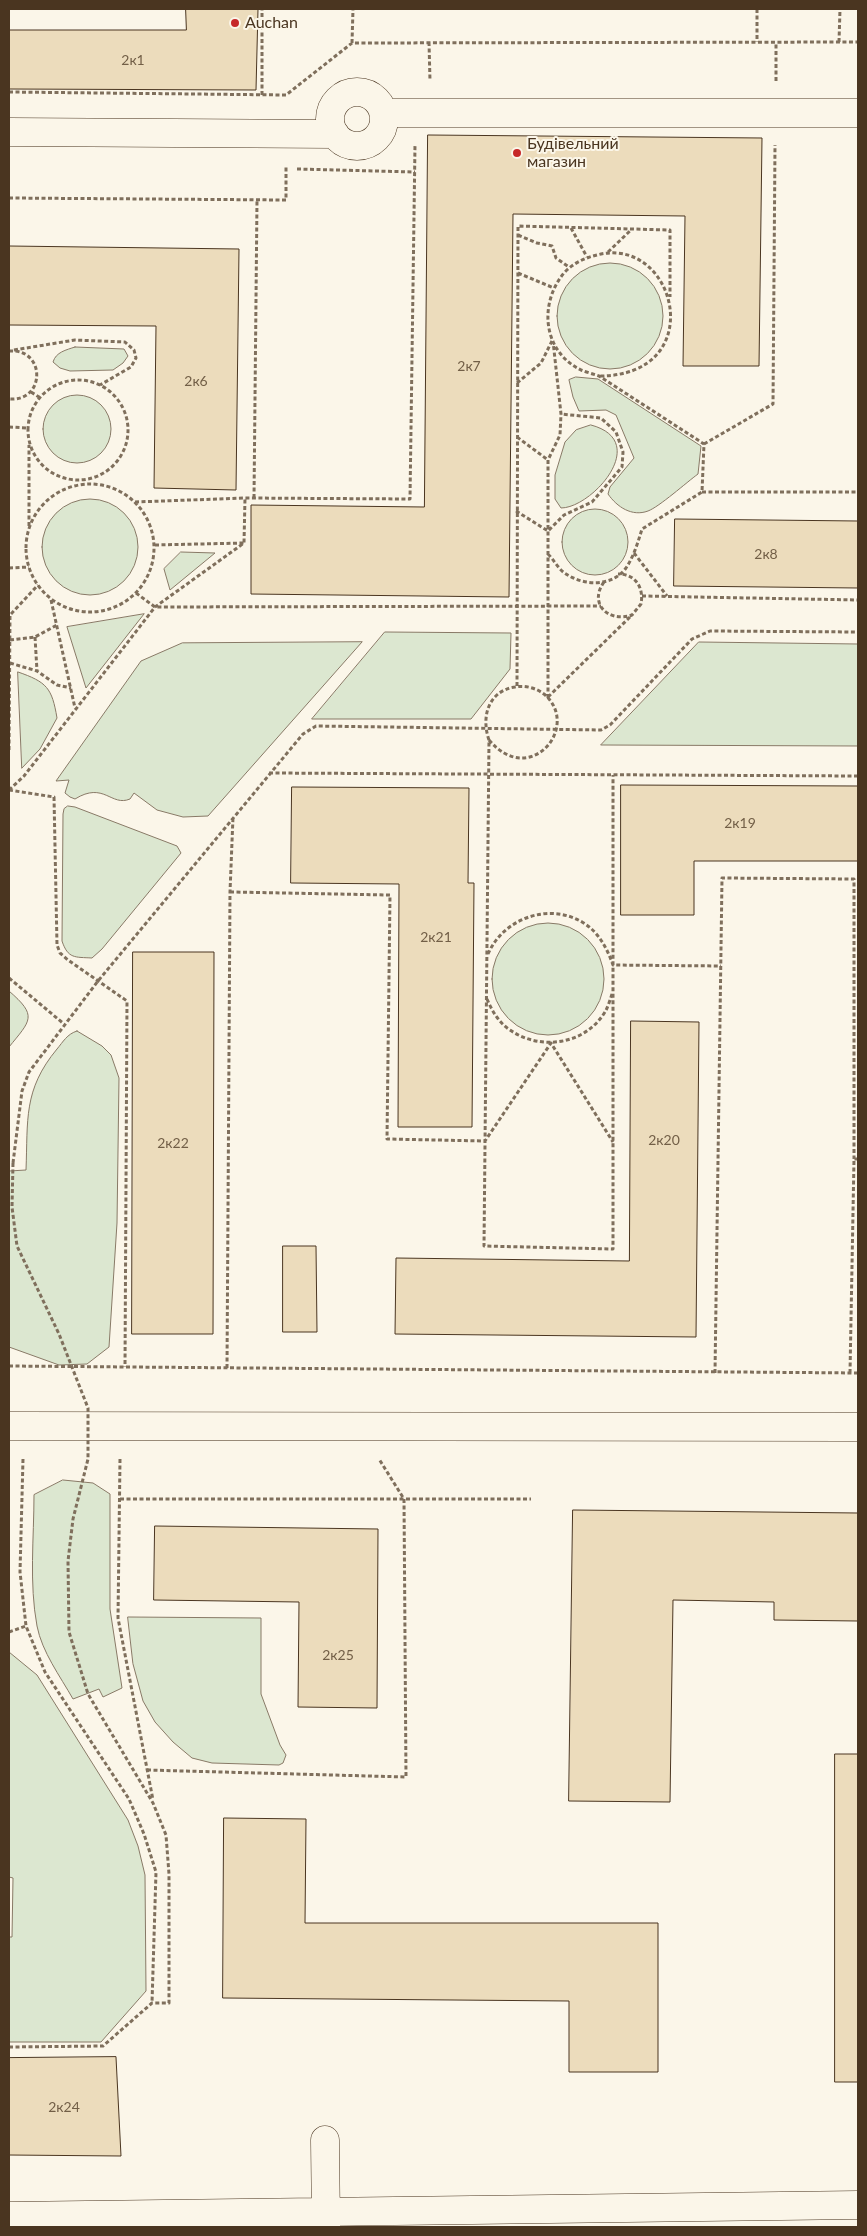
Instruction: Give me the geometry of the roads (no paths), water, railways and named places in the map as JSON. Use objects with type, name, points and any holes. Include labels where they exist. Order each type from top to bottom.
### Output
[{"type":"street","points":[[359,92],[375,98],[384,113],[382,131],[376,139],[368,144],[350,145],[335,134],[331,126],[332,109],[343,96],[359,92]]},
{"type":"street","points":[[384,113],[858,113]]},
{"type":"street","points":[[9,132],[335,134]]},
{"type":"street","points":[[9,1426],[858,1427]]},
{"type":"street","points":[[325,2140],[326,2220]]},
{"type":"street","points":[[9,2216],[326,2220],[858,2205]]},
{"type":"place","name":"Auchan","points":[[235,23]]},
{"type":"place","name":"Будівельний магазин","points":[[517,153]]}]
